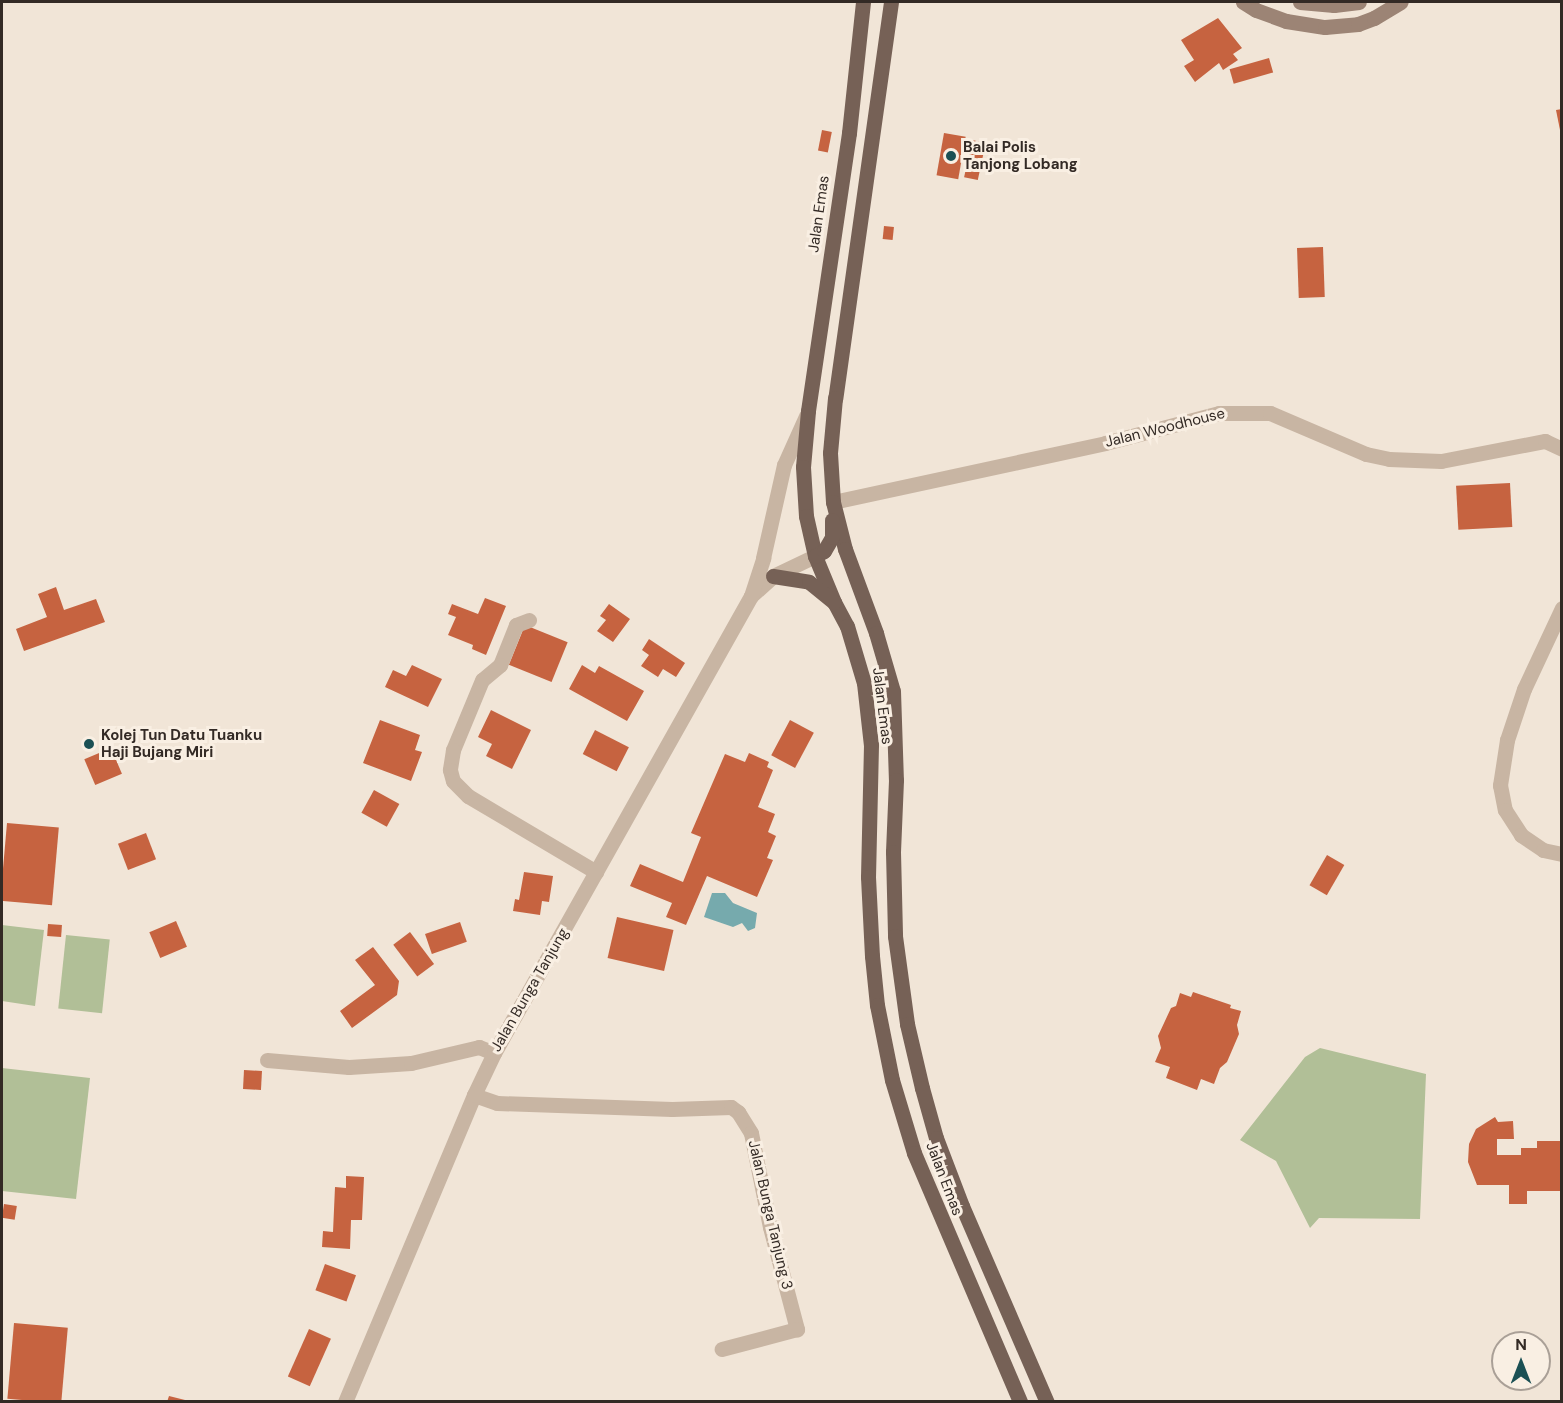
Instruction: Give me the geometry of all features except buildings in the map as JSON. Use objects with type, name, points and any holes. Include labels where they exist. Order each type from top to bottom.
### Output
[{"type":"main road","name":"Jalan Emas","points":[[863,2],[849,133],[808,411],[803,467],[806,516],[815,556],[834,602],[847,626],[856,652],[868,714],[871,745],[868,877],[872,956],[877,1005],[892,1080],[914,1153],[1020,1401]]},
{"type":"main road","name":"Jalan Emas","points":[[891,2],[835,398],[830,453],[833,502],[845,549],[876,633],[893,691],[896,780],[893,852],[895,936],[907,1024],[921,1088],[936,1138],[962,1206],[1047,1401]]},
{"type":"main road","points":[[815,556],[824,551],[832,537],[833,502]]},
{"type":"main road","points":[[773,576],[809,582],[834,602]]},
{"type":"street","points":[[1242,2],[1286,21],[1325,27],[1358,24],[1374,18],[1401,2]]},
{"type":"street","points":[[1300,2],[1334,5],[1359,2]]},
{"type":"street","points":[[751,596],[763,558],[784,465],[808,411]]},
{"type":"street","name":"Jalan Woodhouse","points":[[833,502],[1105,443],[1219,412],[1270,413],[1366,454],[1389,459],[1441,460],[1545,441],[1562,449]]},
{"type":"street","points":[[751,596],[773,576],[815,556]]},
{"type":"street","name":"Jalan Bunga Tanjung","points":[[345,1401],[474,1095],[494,1053],[751,596]]},
{"type":"street","points":[[1562,608],[1524,689],[1507,740],[1500,785],[1505,810],[1521,835],[1543,850],[1562,854]]},
{"type":"street","points":[[529,620],[516,625],[500,665],[482,680],[453,750],[450,770],[453,781],[468,796],[596,872]]},
{"type":"street","points":[[267,1060],[360,1067],[411,1063],[479,1047],[494,1053]]},
{"type":"street","name":"Jalan Bunga Tanjung 3","points":[[474,1095],[497,1103],[672,1109],[731,1107],[738,1112],[751,1133],[770,1227],[798,1337],[722,1349]]},
{"type":"green space","points":[[2,925],[44,930],[35,1006],[2,1001]]},
{"type":"green space","points":[[66,935],[110,940],[102,1013],[58,1009]]},
{"type":"green space","points":[[1320,1048],[1426,1074],[1420,1219],[1319,1218],[1310,1228],[1276,1161],[1240,1140],[1305,1057]]},
{"type":"green space","points":[[2,1068],[90,1078],[76,1199],[2,1191]]},
{"type":"water","points":[[712,893],[725,893],[733,903],[757,913],[755,928],[748,931],[742,923],[733,927],[704,917]]},
{"type":"place","name":"Balai Polis Tanjong Lobang","points":[[951,156]]},
{"type":"place","name":"Kolej Tun Datu Tuanku Haji Bujang Miri","points":[[89,744]]}]
